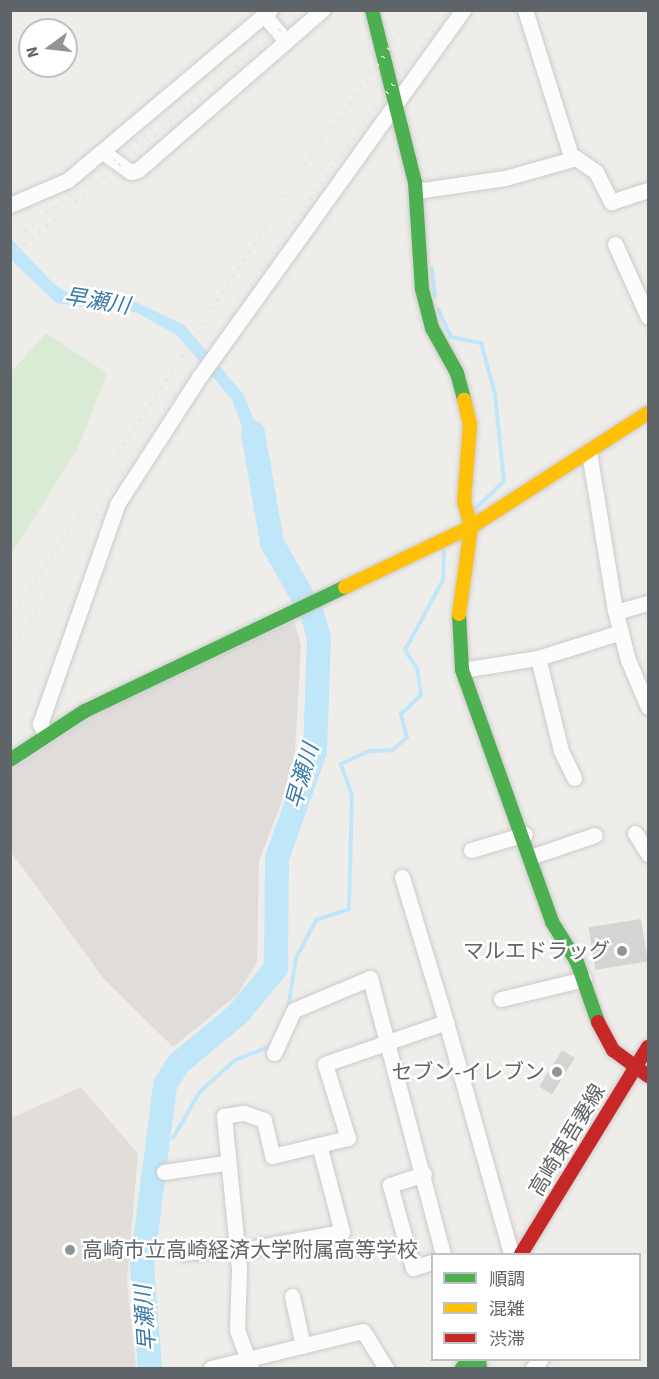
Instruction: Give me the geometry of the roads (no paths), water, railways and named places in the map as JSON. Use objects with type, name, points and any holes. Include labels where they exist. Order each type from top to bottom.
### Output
[{"type":"street","points":[[103,152],[131,172],[138,170],[322,10]]},
{"type":"street","points":[[372,10],[397,99],[416,191],[422,289],[432,328],[458,373],[470,425],[464,501],[471,527],[456,633],[462,670],[533,856],[552,922],[584,979],[601,1032],[635,1068],[648,1076]]},
{"type":"street","points":[[46,735],[40,724],[118,502],[215,354],[463,10]]},
{"type":"street","points":[[525,10],[572,159],[596,172],[611,202],[648,190]]},
{"type":"street","points":[[10,205],[62,183],[103,152],[267,13],[286,41]]},
{"type":"street","points":[[416,191],[505,178],[572,159]]},
{"type":"street","points":[[615,244],[648,317]]},
{"type":"street","points":[[10,760],[85,711],[471,527],[647,417]]},
{"type":"street","points":[[589,452],[616,612],[648,706]]},
{"type":"street","points":[[616,612],[648,603]]},
{"type":"street","points":[[462,670],[538,658],[621,632]]},
{"type":"street","points":[[538,658],[558,740],[574,778]]},
{"type":"street","points":[[635,833],[648,854]]},
{"type":"street","points":[[471,850],[525,834]]},
{"type":"street","points":[[533,856],[596,836]]},
{"type":"street","points":[[402,877],[446,1022],[511,1253]]},
{"type":"street","points":[[274,1053],[294,1010],[370,978],[424,1174],[443,1253]]},
{"type":"street","points":[[501,999],[584,979]]},
{"type":"street","points":[[248,1364],[237,1330],[237,1249],[222,1124],[231,1113],[264,1120],[272,1156],[348,1138],[325,1064],[388,1040],[446,1022]]},
{"type":"street","name":"高崎東吾妻線","points":[[522,1253],[648,1047]]},
{"type":"street","points":[[184,1253],[237,1249],[342,1232],[319,1145]]},
{"type":"street","points":[[164,1172],[225,1163]]},
{"type":"street","points":[[424,1174],[390,1185],[413,1268],[431,1262]]},
{"type":"street","points":[[292,1296],[303,1346]]},
{"type":"street","points":[[211,1368],[248,1364],[303,1346],[363,1331],[386,1368]]},
{"type":"water","points":[[10,238],[53,283],[74,297],[136,302],[184,325],[244,395],[271,463],[256,463],[232,400],[178,336],[136,312],[56,303],[11,260]]},
{"type":"waterway","points":[[432,268],[435,296]]},
{"type":"waterway","points":[[438,309],[451,337],[481,343],[495,394],[504,481],[476,508]]},
{"type":"waterway","name":"早瀬川","points":[[150,1368],[142,1265],[165,1085],[179,1063],[238,1014],[276,968],[277,858],[315,752],[319,638],[312,613],[272,543],[253,433]]},
{"type":"waterway","points":[[288,1009],[296,958],[316,920],[349,909],[352,795],[341,764],[369,751],[392,750],[407,738],[401,714],[421,695],[417,668],[405,650],[443,580],[444,551]]},
{"type":"waterway","points":[[173,1138],[199,1093],[235,1060],[272,1046]]},
{"type":"waterway","name":"早瀬川","points":[[155,1146],[164,1146]]},
{"type":"railway","points":[[10,257],[303,10]]},
{"type":"railway","points":[[10,619],[316,150],[417,10]]},
{"type":"railway","points":[[10,651],[159,418],[336,162],[448,10]]},
{"type":"railway","points":[[10,243],[158,125]]},
{"type":"place","name":"マルエドラッグ","points":[[622,951]]},
{"type":"place","name":"セブン-イレブン","points":[[557,1072]]},
{"type":"place","name":"高崎市立高崎経済大学附属高等学校","points":[[70,1250]]}]
